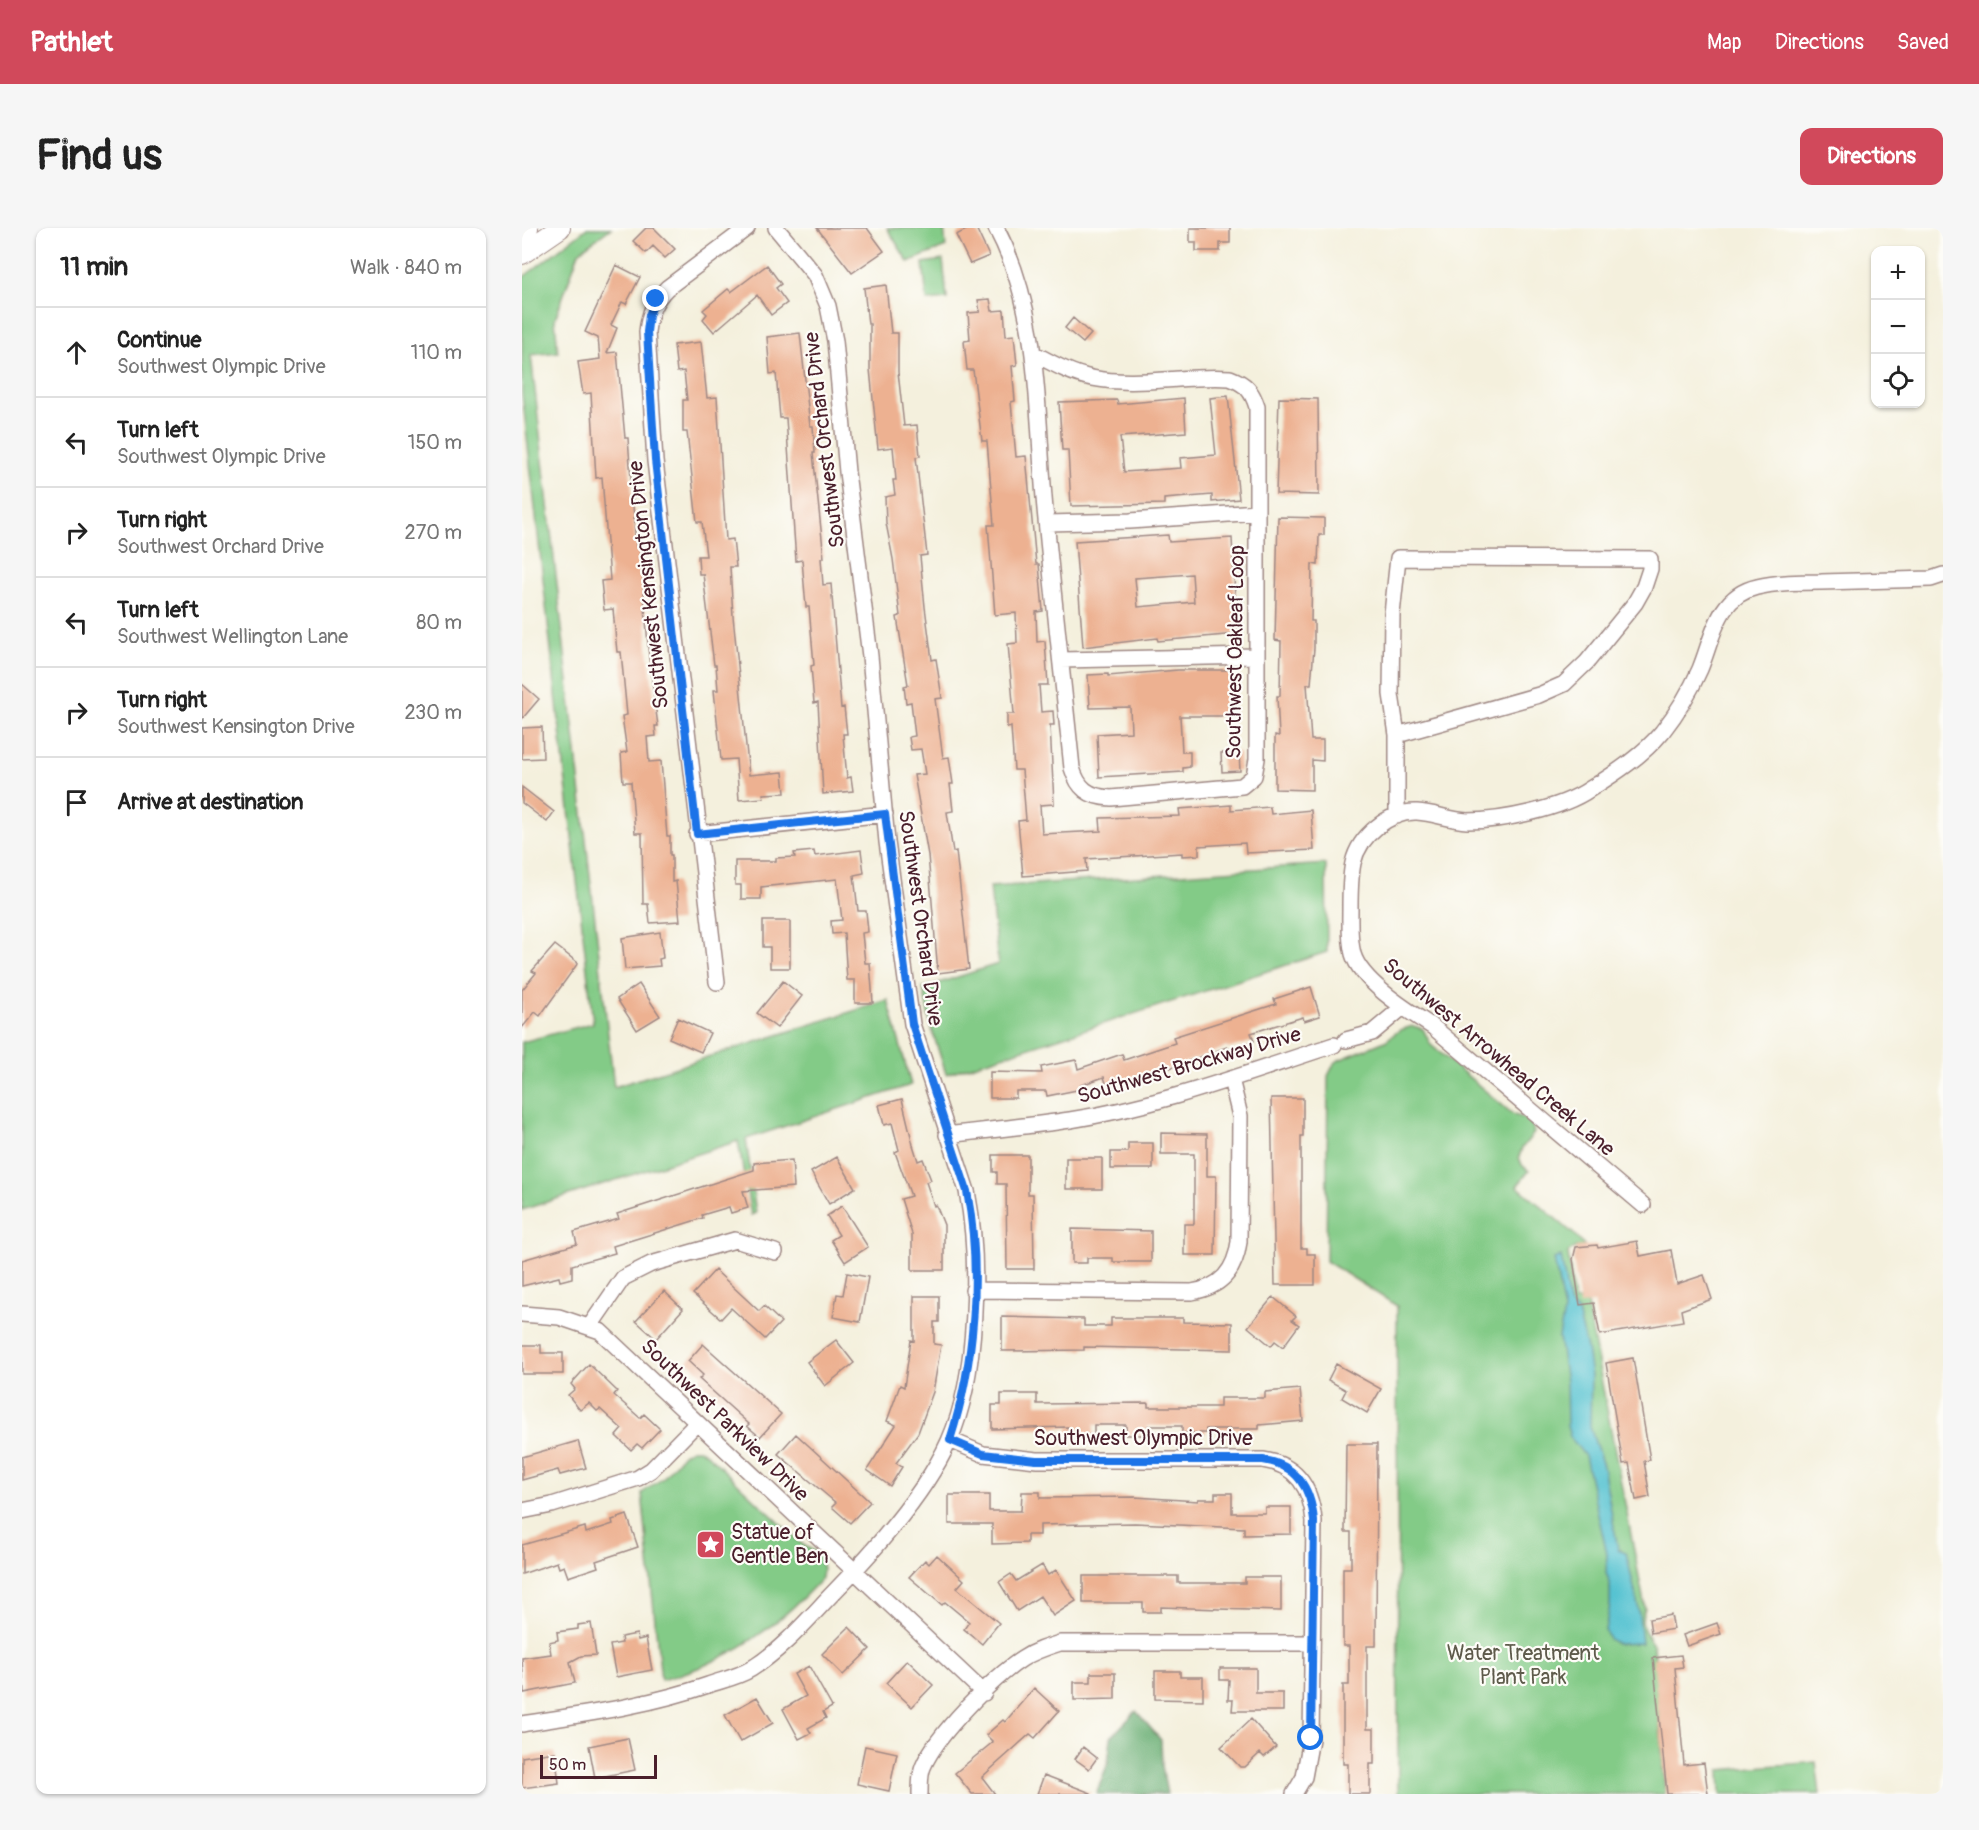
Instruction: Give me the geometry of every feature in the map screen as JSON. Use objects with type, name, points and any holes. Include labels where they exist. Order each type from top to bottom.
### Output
[{"type":"main road","points":[[522,232],[528,228]]},
{"type":"main road","points":[[522,254],[560,228]]},
{"type":"street","name":"Southwest Kensington Drive","points":[[717,982],[697,834],[655,460],[647,332],[649,315],[656,299],[667,288],[747,228]]},
{"type":"street","name":"Southwest Orchard Drive","points":[[522,1724],[615,1710],[684,1694],[750,1670],[784,1643],[854,1571],[918,1492],[950,1440],[963,1399],[969,1362],[974,1290],[971,1214],[967,1191],[912,1024],[885,814],[835,341],[828,306],[815,275],[776,228]]},
{"type":"street","name":"Southwest Oakleaf Loop","points":[[996,228],[1025,300],[1033,353],[1047,523],[1072,768],[1077,783],[1086,793],[1098,798],[1242,786],[1254,776],[1257,759],[1257,407],[1252,392],[1242,383],[1230,378],[1217,377],[1112,382],[1071,371],[1033,353]]},
{"type":"street","points":[[1047,523],[1109,522],[1257,512]]},
{"type":"street","points":[[1397,735],[1539,695],[1564,684],[1587,662],[1635,603],[1644,587],[1650,559],[1398,558],[1392,599],[1391,660],[1392,705],[1397,735],[1397,816]]},
{"type":"street","name":"Southwest Arrowhead Creek Lane","points":[[1643,1205],[1433,1027],[1403,1007],[1359,967],[1353,956],[1350,927],[1351,878],[1357,852],[1377,826],[1397,816],[1414,812],[1464,821],[1484,820],[1549,806],[1587,792],[1631,762],[1661,733],[1686,698],[1700,669],[1716,622],[1730,601],[1755,587],[1800,582],[1931,579],[1943,575]]},
{"type":"street","points":[[1061,660],[1256,657]]},
{"type":"street","points":[[697,834],[885,814]]},
{"type":"street","name":"Southwest Brockway Drive","points":[[947,1135],[1071,1120],[1231,1079],[1372,1033],[1403,1007]]},
{"type":"street","points":[[974,1290],[1192,1292],[1218,1283],[1230,1273],[1236,1260],[1239,1242],[1240,1116],[1231,1079]]},
{"type":"street","points":[[590,1326],[623,1278],[651,1263],[735,1240],[775,1252]]},
{"type":"street","name":"Southwest Parkview Drive","points":[[522,1314],[559,1317],[590,1326],[612,1341],[984,1693]]},
{"type":"street","points":[[522,1510],[552,1505],[638,1478],[651,1470],[697,1423]]},
{"type":"street","name":"Southwest Olympic Drive","points":[[950,1440],[997,1457],[1036,1460],[1263,1460],[1287,1467],[1302,1482],[1312,1503],[1309,1758],[1304,1777],[1294,1794]]},
{"type":"street","points":[[920,1794],[923,1768],[940,1740],[984,1693],[1021,1659],[1060,1643],[1311,1643]]},
{"type":"green space","points":[[587,228],[611,228],[579,252],[555,319],[558,352],[531,355],[614,1087],[888,1000],[911,1085],[746,1139],[756,1213],[751,1215],[738,1141],[522,1210],[522,1042],[593,1023],[522,393],[522,278]]},
{"type":"green space","points":[[887,228],[944,228],[946,247],[908,262]]},
{"type":"green space","points":[[943,260],[947,299],[927,301],[923,263]]},
{"type":"green space","points":[[1326,864],[1327,952],[946,1074],[931,1027],[923,988],[998,964],[990,887]]},
{"type":"green space","name":"Water Treatment Plant Park","points":[[1413,1026],[1423,1029],[1431,1045],[1514,1115],[1531,1120],[1534,1133],[1522,1148],[1519,1157],[1522,1165],[1529,1171],[1517,1186],[1575,1235],[1585,1247],[1576,1247],[1568,1253],[1574,1301],[1586,1299],[1645,1608],[1642,1623],[1654,1646],[1665,1794],[1398,1794],[1397,1306],[1326,1261],[1328,1076],[1334,1064],[1339,1060],[1385,1041],[1400,1030]]},
{"type":"green space","points":[[691,1449],[699,1449],[709,1456],[803,1545],[819,1554],[823,1569],[822,1578],[769,1628],[729,1654],[685,1673],[661,1680],[642,1493],[663,1478],[683,1454]]},
{"type":"green space","points":[[1136,1711],[1161,1740],[1162,1766],[1167,1794],[1096,1794],[1108,1763],[1111,1737]]},
{"type":"green space","points":[[1816,1762],[1820,1794],[1721,1794],[1720,1770]]},
{"type":"water","points":[[1561,1256],[1569,1303],[1578,1312],[1587,1349],[1591,1376],[1590,1427],[1603,1466],[1618,1549],[1626,1552],[1638,1606],[1642,1643],[1617,1644],[1609,1639],[1605,1630],[1610,1605],[1610,1583],[1606,1573],[1607,1554],[1585,1456],[1570,1437],[1567,1426],[1566,1382],[1559,1337],[1564,1311],[1554,1259]]},
{"type":"building","points":[[646,228],[654,228],[675,249],[665,258],[653,246],[646,253],[633,241]]},
{"type":"building","points":[[817,228],[867,228],[884,251],[852,273]]},
{"type":"building","points":[[970,228],[976,228],[989,256],[970,264],[956,235]]},
{"type":"building","points":[[1190,228],[1230,228],[1230,243],[1220,243],[1220,251],[1196,251],[1196,242],[1190,242]]},
{"type":"building","points":[[616,265],[640,277],[626,304],[622,302],[611,325],[617,328],[607,353],[617,352],[625,438],[628,438],[636,546],[639,546],[642,569],[649,658],[658,726],[655,726],[656,736],[647,737],[649,762],[661,761],[667,836],[670,836],[670,855],[672,855],[672,882],[676,881],[680,921],[650,923],[648,904],[643,904],[642,833],[635,833],[631,782],[623,782],[621,753],[627,752],[622,716],[627,715],[621,652],[617,652],[613,609],[604,610],[601,581],[610,580],[602,477],[596,478],[591,393],[583,394],[578,362],[600,359],[598,338],[585,332]]},
{"type":"building","points":[[767,265],[781,284],[776,288],[787,303],[771,315],[757,295],[714,332],[703,319],[707,314],[703,310],[728,289],[731,292]]},
{"type":"building","points":[[886,285],[891,333],[898,333],[898,372],[904,426],[917,425],[920,456],[916,457],[927,555],[920,556],[932,660],[936,659],[942,698],[935,699],[943,758],[949,757],[953,784],[950,784],[953,811],[947,812],[953,852],[956,851],[969,969],[938,973],[928,855],[914,775],[925,774],[921,749],[911,750],[909,737],[915,736],[911,702],[906,703],[904,686],[908,685],[897,617],[900,616],[893,559],[886,523],[885,497],[895,495],[893,447],[878,449],[870,369],[870,324],[868,324],[864,288]]},
{"type":"building","points":[[990,299],[992,311],[1004,310],[1006,336],[1014,335],[1017,365],[1012,366],[1015,401],[1011,402],[1016,457],[1026,456],[1036,564],[1039,564],[1043,611],[1036,612],[1037,642],[1045,641],[1048,685],[1039,685],[1041,712],[1053,711],[1054,725],[1050,725],[1054,804],[1040,805],[1042,834],[1101,831],[1100,818],[1180,816],[1179,809],[1231,805],[1231,810],[1270,807],[1271,814],[1311,810],[1314,850],[1246,853],[1245,843],[1199,846],[1199,855],[1182,856],[1182,853],[1086,859],[1087,871],[1023,876],[1018,821],[1026,820],[1022,770],[1014,770],[1011,727],[1007,728],[1007,714],[1014,714],[1008,644],[1017,643],[1016,613],[995,615],[988,525],[994,525],[987,441],[982,441],[973,370],[967,370],[964,341],[970,340],[968,313],[980,312],[978,300]]},
{"type":"building","points":[[1073,318],[1091,334],[1083,343],[1065,328]]},
{"type":"building","points":[[800,333],[810,426],[813,426],[815,453],[813,453],[824,558],[821,558],[823,585],[831,584],[841,708],[844,707],[847,734],[843,734],[847,778],[851,777],[853,791],[823,794],[818,702],[814,703],[811,666],[814,665],[809,607],[806,607],[802,560],[796,561],[786,418],[780,418],[776,373],[770,374],[767,337]]},
{"type":"building","points":[[701,342],[707,398],[717,397],[726,540],[733,539],[736,567],[730,567],[733,616],[749,775],[783,772],[785,793],[763,794],[764,798],[739,800],[736,759],[721,760],[714,690],[718,690],[716,665],[714,665],[703,574],[699,574],[698,556],[706,556],[702,522],[697,522],[687,432],[683,432],[683,400],[687,400],[684,371],[677,372],[674,345]]},
{"type":"building","points":[[1228,396],[1239,499],[1212,502],[1212,495],[1164,499],[1164,504],[1071,506],[1068,450],[1062,450],[1059,402],[1117,400],[1118,404],[1184,398],[1186,432],[1120,437],[1124,472],[1181,468],[1180,458],[1216,455],[1210,398]]},
{"type":"building","points":[[1279,398],[1318,399],[1319,495],[1276,494]]},
{"type":"building","points":[[1278,517],[1324,518],[1324,535],[1319,535],[1318,565],[1312,564],[1311,621],[1314,621],[1314,648],[1311,684],[1307,684],[1311,740],[1323,740],[1323,761],[1312,760],[1312,790],[1275,789],[1275,735],[1279,736],[1277,696],[1280,696],[1281,641],[1275,640]]},
{"type":"building","points":[[1168,535],[1169,542],[1232,538],[1237,634],[1158,641],[1157,638],[1083,647],[1075,541]],"holes":[[[1192,574],[1194,602],[1138,607],[1135,578]]]},
{"type":"building","points":[[1178,670],[1232,670],[1234,716],[1180,716],[1182,752],[1190,752],[1190,767],[1183,768],[1183,772],[1099,777],[1097,734],[1131,732],[1130,707],[1090,708],[1088,675],[1108,674],[1108,676]]},
{"type":"building","points":[[522,684],[539,699],[522,719]]},
{"type":"building","points":[[542,727],[543,758],[522,759],[522,728]]},
{"type":"building","points":[[1239,752],[1240,771],[1222,772],[1221,753]]},
{"type":"building","points":[[522,787],[554,812],[547,822],[522,803]]},
{"type":"building","points":[[861,850],[864,873],[854,875],[858,911],[866,911],[868,932],[862,933],[865,963],[870,963],[873,1003],[855,1003],[855,980],[847,980],[844,933],[832,934],[831,921],[842,920],[837,879],[761,887],[761,899],[741,899],[741,885],[735,885],[735,861],[776,861],[776,858],[795,857],[794,853],[814,851],[815,856]]},
{"type":"building","points":[[763,921],[790,921],[790,968],[770,968],[770,947],[763,947]]},
{"type":"building","points":[[660,932],[663,958],[659,959],[660,966],[625,969],[622,938]]},
{"type":"building","points":[[555,945],[578,963],[540,1016],[535,1012],[522,1028],[522,990],[536,973],[532,971]]},
{"type":"building","points":[[783,981],[802,996],[777,1028],[757,1013]]},
{"type":"building","points":[[639,984],[660,1016],[637,1030],[617,999]]},
{"type":"building","points":[[1311,987],[1320,1016],[1304,1021],[1303,1017],[1251,1033],[1254,1041],[1228,1049],[1227,1047],[1140,1079],[1138,1075],[1107,1086],[1104,1077],[1081,1085],[1082,1089],[1047,1096],[1046,1091],[1016,1091],[1016,1098],[990,1098],[990,1072],[1042,1073],[1041,1067],[1076,1060],[1078,1069],[1122,1054],[1124,1060],[1175,1043],[1173,1037],[1276,1004],[1274,999]]},
{"type":"building","points":[[678,1018],[710,1033],[701,1052],[669,1038]]},
{"type":"building","points":[[1271,1098],[1303,1098],[1301,1248],[1307,1248],[1307,1254],[1315,1254],[1315,1285],[1275,1285]]},
{"type":"building","points":[[902,1099],[918,1161],[923,1159],[931,1180],[926,1182],[934,1206],[936,1205],[944,1225],[944,1270],[912,1270],[912,1234],[901,1199],[911,1196],[895,1152],[899,1150],[892,1123],[884,1125],[879,1105]]},
{"type":"building","points":[[1161,1133],[1207,1134],[1207,1176],[1216,1176],[1215,1255],[1184,1255],[1184,1224],[1194,1224],[1194,1154],[1161,1154]]},
{"type":"building","points":[[1128,1143],[1153,1143],[1153,1169],[1111,1169],[1111,1152],[1128,1152]]},
{"type":"building","points":[[993,1155],[1028,1155],[1028,1194],[1033,1194],[1034,1269],[1007,1269],[1006,1184],[997,1184],[997,1172],[993,1172]]},
{"type":"building","points":[[837,1157],[855,1188],[829,1204],[811,1172]]},
{"type":"building","points":[[1066,1158],[1102,1158],[1102,1189],[1066,1189]]},
{"type":"building","points":[[792,1160],[794,1187],[743,1191],[748,1208],[731,1213],[729,1207],[702,1215],[703,1218],[613,1246],[615,1253],[572,1265],[572,1278],[560,1281],[559,1277],[522,1286],[522,1260],[577,1244],[574,1232],[619,1219],[617,1214],[754,1170],[754,1163]]},
{"type":"building","points":[[842,1206],[868,1247],[845,1262],[831,1240],[839,1235],[827,1216]]},
{"type":"building","points":[[1072,1229],[1151,1231],[1151,1262],[1113,1262],[1113,1258],[1087,1258],[1087,1263],[1072,1263]]},
{"type":"building","points":[[1637,1241],[1640,1256],[1671,1250],[1677,1284],[1704,1275],[1712,1299],[1681,1310],[1683,1321],[1600,1335],[1594,1303],[1580,1305],[1573,1259],[1576,1247],[1597,1245],[1598,1248]]},
{"type":"building","points":[[715,1270],[759,1311],[764,1306],[781,1322],[765,1339],[731,1308],[721,1319],[693,1294]]},
{"type":"building","points":[[847,1273],[868,1277],[860,1322],[833,1317],[837,1294],[843,1295]]},
{"type":"building","points":[[664,1291],[683,1309],[656,1339],[636,1321]]},
{"type":"building","points":[[914,1296],[939,1296],[939,1322],[934,1322],[934,1344],[941,1345],[933,1392],[918,1433],[896,1463],[902,1467],[890,1486],[867,1470],[896,1425],[887,1421],[900,1385],[904,1387],[911,1340],[914,1341]]},
{"type":"building","points":[[1273,1297],[1296,1316],[1292,1320],[1299,1325],[1283,1347],[1275,1341],[1271,1346],[1248,1327]]},
{"type":"building","points":[[1002,1317],[1084,1319],[1084,1326],[1111,1326],[1111,1318],[1183,1318],[1183,1322],[1232,1323],[1232,1350],[1084,1347],[1084,1350],[1002,1351]]},
{"type":"building","points":[[836,1340],[854,1363],[825,1386],[807,1362]]},
{"type":"building","points":[[703,1344],[781,1414],[760,1437],[747,1426],[749,1424],[699,1379],[703,1375],[688,1361]]},
{"type":"building","points":[[522,1345],[541,1345],[541,1353],[563,1353],[563,1374],[522,1374]]},
{"type":"building","points":[[1633,1358],[1650,1460],[1644,1461],[1650,1497],[1636,1500],[1629,1463],[1623,1464],[1606,1363]]},
{"type":"building","points":[[589,1364],[617,1391],[614,1395],[640,1418],[644,1414],[660,1429],[642,1448],[637,1444],[631,1450],[616,1436],[622,1429],[600,1409],[597,1411],[589,1403],[580,1410],[568,1395],[575,1389],[571,1384]]},
{"type":"building","points":[[1336,1364],[1381,1389],[1367,1413],[1342,1398],[1346,1390],[1328,1380]]},
{"type":"building","points":[[1300,1389],[1303,1421],[1259,1425],[1259,1429],[1206,1429],[1206,1433],[1182,1433],[1182,1426],[1148,1426],[1148,1435],[1126,1435],[1126,1425],[1094,1425],[1094,1435],[1068,1435],[1068,1427],[992,1429],[992,1405],[1001,1405],[1001,1394],[1037,1394],[1037,1404],[1148,1403],[1148,1407],[1220,1407],[1220,1398],[1265,1398],[1265,1392]]},
{"type":"building","points":[[796,1434],[870,1502],[850,1523],[832,1507],[836,1503],[778,1454]]},
{"type":"building","points":[[578,1441],[586,1468],[560,1475],[558,1470],[522,1480],[522,1457]]},
{"type":"building","points":[[1346,1444],[1377,1444],[1376,1646],[1367,1646],[1367,1729],[1374,1729],[1374,1764],[1370,1764],[1370,1794],[1348,1794],[1348,1764],[1343,1764],[1343,1685],[1349,1685],[1349,1646],[1343,1646],[1343,1568],[1351,1568],[1351,1532],[1345,1532]]},
{"type":"building","points":[[1022,1492],[1040,1492],[1040,1498],[1135,1497],[1198,1501],[1198,1499],[1215,1499],[1215,1493],[1232,1493],[1232,1513],[1265,1513],[1265,1507],[1291,1507],[1291,1534],[1244,1535],[1244,1528],[1135,1523],[1040,1525],[1040,1535],[1027,1535],[1027,1543],[992,1544],[992,1524],[949,1524],[949,1495],[989,1495],[989,1511],[1021,1511]]},
{"type":"building","points":[[627,1515],[638,1547],[596,1561],[598,1567],[568,1577],[564,1566],[559,1568],[557,1562],[522,1574],[522,1545],[585,1527],[586,1533],[613,1524],[612,1520]]},
{"type":"building","points":[[937,1555],[964,1580],[957,1588],[999,1623],[982,1644],[964,1629],[969,1622],[945,1602],[942,1605],[909,1577],[925,1560],[929,1564]]},
{"type":"building","points":[[1042,1565],[1048,1575],[1056,1570],[1076,1601],[1053,1616],[1040,1596],[1017,1611],[999,1582],[1011,1574],[1016,1581]]},
{"type":"building","points":[[1083,1576],[1178,1576],[1178,1583],[1245,1583],[1245,1577],[1281,1577],[1281,1611],[1161,1607],[1161,1612],[1143,1612],[1143,1603],[1083,1603]]},
{"type":"building","points":[[1671,1615],[1674,1629],[1651,1633],[1649,1619]]},
{"type":"building","points":[[591,1623],[596,1655],[581,1656],[570,1662],[575,1683],[524,1693],[522,1658],[551,1654],[549,1642],[558,1640],[557,1632],[578,1629],[578,1625]]},
{"type":"building","points":[[1717,1623],[1721,1634],[1687,1646],[1683,1635]]},
{"type":"building","points":[[849,1627],[870,1649],[843,1675],[822,1654]]},
{"type":"building","points":[[637,1634],[638,1640],[646,1638],[652,1670],[616,1677],[610,1645],[622,1643],[621,1637]]},
{"type":"building","points":[[1681,1655],[1683,1667],[1675,1668],[1684,1765],[1704,1763],[1708,1794],[1667,1794],[1653,1658]]},
{"type":"building","points":[[907,1660],[933,1685],[912,1707],[886,1683]]},
{"type":"building","points":[[809,1666],[832,1707],[823,1712],[826,1718],[808,1728],[811,1733],[799,1739],[783,1709],[806,1696],[794,1674]]},
{"type":"building","points":[[1220,1668],[1256,1668],[1256,1693],[1283,1693],[1283,1711],[1232,1711],[1233,1700],[1228,1700],[1229,1680],[1220,1680]]},
{"type":"building","points":[[1155,1671],[1180,1671],[1180,1677],[1203,1677],[1203,1700],[1155,1699]]},
{"type":"building","points":[[1091,1673],[1115,1673],[1115,1699],[1074,1700],[1074,1682],[1091,1682]]},
{"type":"building","points":[[1034,1688],[1059,1711],[1035,1738],[1030,1734],[982,1777],[995,1794],[972,1794],[955,1773],[993,1742],[986,1735],[1003,1720],[1005,1722]]},
{"type":"building","points":[[757,1697],[773,1723],[740,1742],[725,1715]]},
{"type":"building","points":[[1251,1719],[1276,1747],[1264,1757],[1260,1753],[1245,1767],[1240,1767],[1221,1747]]},
{"type":"building","points":[[628,1738],[635,1770],[595,1778],[589,1746]]},
{"type":"building","points":[[865,1746],[897,1753],[889,1791],[857,1784]]},
{"type":"building","points":[[1083,1747],[1097,1758],[1089,1769],[1075,1759]]},
{"type":"building","points":[[555,1752],[559,1783],[522,1788],[522,1757]]},
{"type":"building","points":[[1044,1775],[1091,1793],[1091,1794],[1037,1794]]},
{"type":"place","name":"Statue of Gentle Ben","points":[[710,1544]]},
{"type":"route","points":[[656,299],[649,315],[647,332],[655,460],[697,834],[885,814],[912,1024],[967,1191],[971,1214],[974,1290],[969,1362],[963,1399],[950,1440],[983,1454],[1036,1460],[1263,1460],[1287,1467],[1298,1476],[1312,1503],[1314,1521],[1311,1738]]}]
